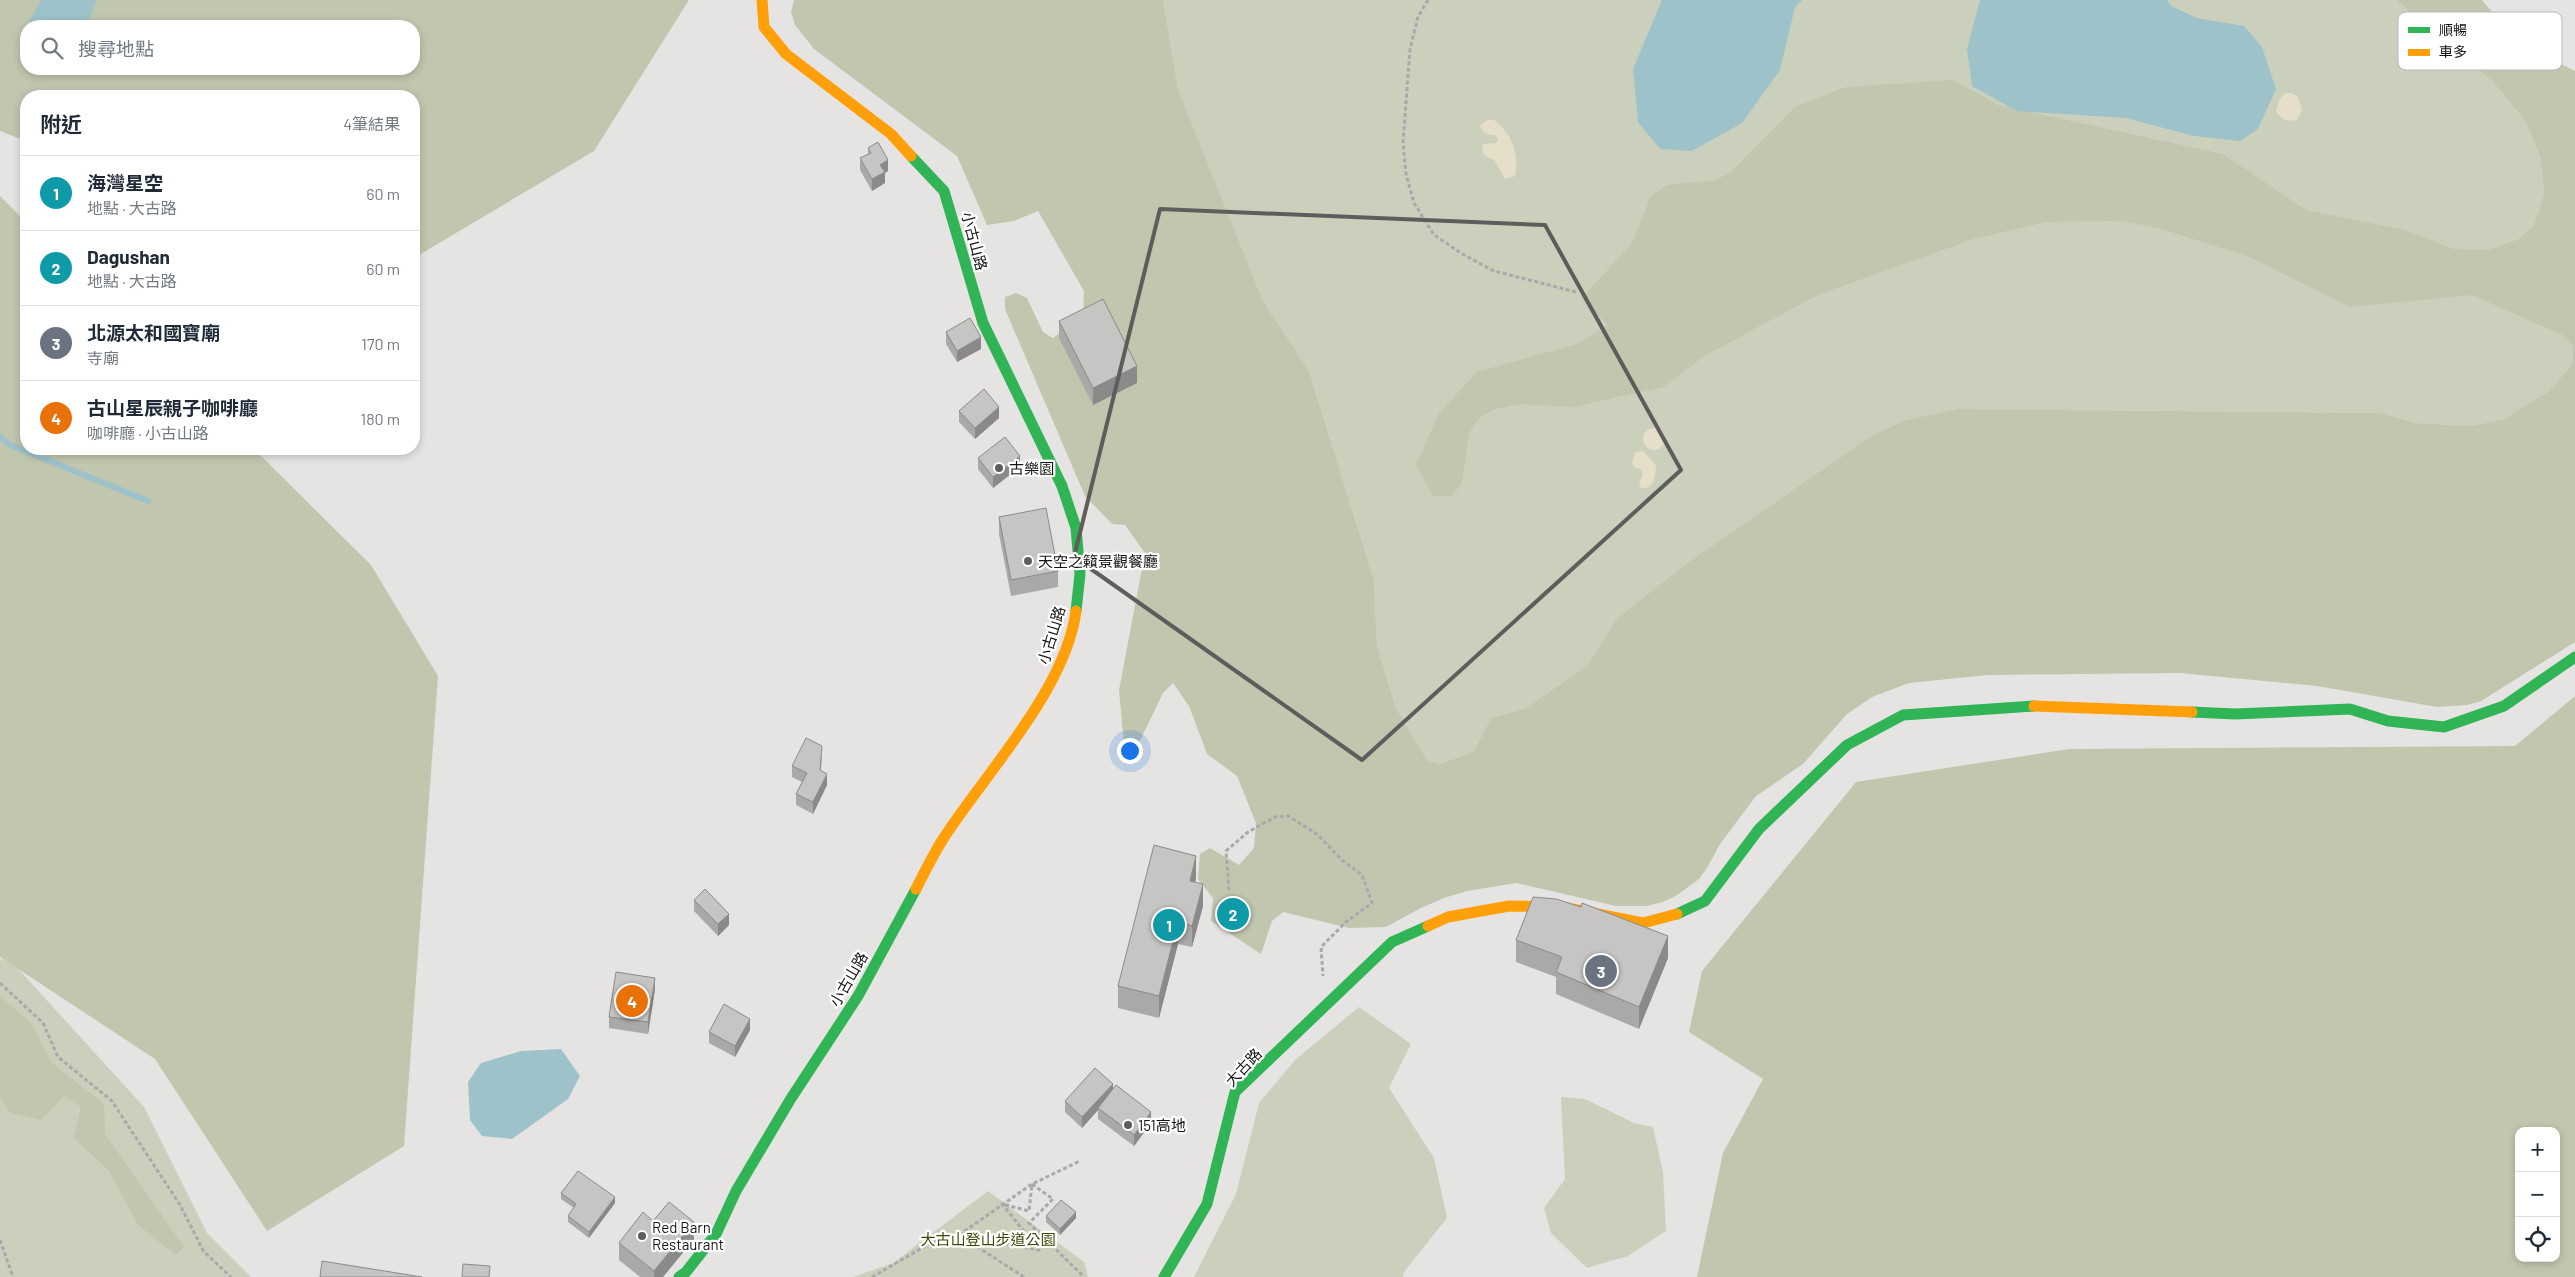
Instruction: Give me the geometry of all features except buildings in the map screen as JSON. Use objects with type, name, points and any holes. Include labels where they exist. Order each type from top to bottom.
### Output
[{"type":"street","name":"小古山路","points":[[679,1277],[686,1272],[716,1234],[736,1191],[790,1100],[858,996],[942,840],[1050,686],[1066,648],[1080,574],[1076,528],[1062,486],[983,324],[944,191],[891,134],[786,54],[764,27],[762,0]]},
{"type":"street","name":"大古路","points":[[1164,1277],[1207,1204],[1235,1092],[1392,942],[1448,916],[1509,906],[1562,908],[1642,924],[1678,914],[1705,901],[1759,828],[1847,745],[1903,715],[2032,706],[2235,714],[2350,709],[2388,721],[2444,727],[2504,706],[2575,657]]},
{"type":"path","points":[[1428,0],[1418,17],[1410,49],[1403,143],[1406,174],[1414,204],[1434,236],[1464,255],[1494,271],[1576,292]]},
{"type":"path","points":[[1229,890],[1226,851],[1248,832],[1275,817],[1288,816],[1317,834],[1342,860],[1362,876],[1372,903],[1347,921],[1321,947],[1321,971],[1331,1000]]},
{"type":"path","points":[[0,983],[44,1023],[58,1057],[112,1101],[180,1205],[204,1252],[231,1277]]},
{"type":"path","points":[[959,1236],[1032,1184],[1080,1161]]},
{"type":"path","points":[[1002,1204],[1029,1211],[1032,1184]]},
{"type":"path","points":[[1032,1184],[1053,1199],[1029,1223],[1084,1277]]},
{"type":"path","points":[[872,1277],[934,1241],[959,1236],[1039,1250],[1002,1204]]},
{"type":"path","points":[[959,1236],[1024,1277]]},
{"type":"path","points":[[0,1240],[13,1277]]},
{"type":"highlighted area","points":[[1160,209],[1545,225],[1681,470],[1362,760],[1074,557]]},
{"type":"green space","points":[[0,0],[689,0],[594,151],[420,254],[420,90],[20,90],[20,139],[0,131]]},
{"type":"green space","points":[[794,0],[1163,0],[1178,89],[1263,301],[1309,371],[1374,580],[1377,646],[1396,708],[1427,760],[1439,764],[1473,752],[1491,718],[1526,708],[1589,663],[1617,618],[1687,563],[1871,436],[1905,420],[1957,409],[2381,413],[2416,423],[2469,426],[2504,419],[2549,391],[2573,363],[2573,346],[2560,334],[2472,295],[2350,307],[2247,256],[2158,228],[2121,221],[2046,222],[1973,239],[1818,295],[1706,355],[1663,387],[1573,407],[1519,404],[1495,409],[1478,419],[1469,433],[1462,484],[1451,496],[1433,496],[1416,465],[1439,413],[1477,372],[1577,344],[1608,325],[1581,299],[1632,243],[1651,196],[1667,185],[1716,180],[1731,172],[1795,107],[1846,87],[1953,80],[1998,105],[2223,154],[2306,210],[2405,230],[2454,249],[2488,250],[2519,239],[2533,227],[2544,194],[2540,157],[2526,122],[2492,81],[2479,70],[2562,70],[2562,64],[2575,71],[2575,642],[2481,701],[2467,705],[2437,707],[2317,686],[2180,673],[1988,675],[1909,683],[1872,697],[1847,714],[1803,764],[1756,796],[1720,844],[1699,879],[1676,896],[1662,902],[1647,906],[1616,906],[1516,883],[1467,891],[1444,898],[1386,927],[1349,928],[1283,912],[1272,921],[1261,954],[1211,921],[1213,898],[1198,879],[1200,854],[1210,848],[1239,865],[1254,848],[1256,823],[1237,776],[1207,754],[1189,706],[1173,683],[1163,693],[1135,751],[1124,744],[1119,690],[1145,553],[1125,525],[1112,524],[1085,496],[1005,309],[1005,297],[1016,293],[1027,298],[1043,332],[1053,338],[1083,316],[1084,291],[1038,211],[1014,221],[987,225],[957,156],[814,49],[795,25],[791,12]]},
{"type":"green space","points":[[1163,0],[2396,0],[2410,12],[2398,12],[2398,70],[2479,70],[2492,81],[2526,122],[2540,157],[2544,194],[2533,227],[2560,334],[2573,346],[2573,363],[2549,391],[2504,419],[2469,426],[2416,423],[2381,413],[1957,409],[1905,420],[1871,436],[1687,563],[1617,618],[1589,663],[1526,708],[1491,718],[1473,752],[1439,764],[1427,760],[1396,708],[1377,646],[1374,580],[1309,371],[1263,301],[1178,89]]},
{"type":"green space","points":[[2396,0],[2482,0],[2492,12],[2410,12]]},
{"type":"green space","points":[[0,196],[20,216],[20,455],[260,455],[371,565],[438,676],[404,1146],[267,1231],[155,1059],[0,957]]},
{"type":"green space","points":[[2575,696],[2575,1277],[1697,1277],[1723,1153],[1763,1079],[1689,1032],[1702,971],[1856,782],[2069,749],[2515,746]]},
{"type":"green space","points":[[0,959],[13,963],[144,1107],[207,1233],[251,1277],[0,1277]]},
{"type":"green space","points":[[0,996],[31,1023],[52,1063],[104,1104],[105,1134],[184,1247],[176,1255],[138,1225],[109,1171],[74,1138],[81,1107],[64,1096],[41,1120],[9,1112],[0,1096]]},
{"type":"green space","points":[[1359,1007],[1411,1044],[1389,1088],[1434,1158],[1447,1218],[1404,1272],[1403,1277],[1194,1277],[1236,1194],[1259,1103],[1296,1059]]},
{"type":"green space","points":[[1561,1097],[1585,1099],[1634,1123],[1653,1127],[1663,1172],[1666,1231],[1628,1256],[1587,1268],[1551,1233],[1544,1208],[1565,1179]]},
{"type":"green space","name":"大古山登山步道公園","points":[[988,1191],[1084,1262],[1088,1277],[853,1277],[893,1263]]},
{"type":"sand","points":[[2285,93],[2291,93],[2298,97],[2302,110],[2297,120],[2285,120],[2276,111],[2279,100]]},
{"type":"sand","points":[[1487,120],[1494,120],[1510,138],[1515,152],[1515,176],[1505,179],[1494,160],[1485,156],[1482,150],[1483,144],[1496,143],[1498,139],[1495,135],[1486,134],[1481,129],[1480,126]]},
{"type":"sand","points":[[1654,428],[1662,431],[1665,439],[1662,447],[1654,450],[1646,447],[1643,439],[1646,431]]},
{"type":"sand","points":[[1643,451],[1656,465],[1652,485],[1646,488],[1641,488],[1639,483],[1643,474],[1641,469],[1635,468],[1632,463],[1635,452]]},
{"type":"water","points":[[41,0],[97,0],[89,20],[30,20]]},
{"type":"water","points":[[1662,0],[1802,0],[1795,7],[1780,70],[1742,123],[1692,151],[1660,149],[1638,122],[1633,69]]},
{"type":"water","points":[[1980,0],[2167,0],[2171,6],[2197,18],[2244,26],[2262,47],[2276,89],[2258,129],[2240,141],[2194,136],[2126,118],[2017,111],[1972,86],[1967,49]]},
{"type":"water","points":[[561,1049],[580,1076],[568,1099],[512,1139],[482,1136],[470,1120],[468,1082],[481,1063],[521,1051]]},
{"type":"waterway","points":[[0,437],[10,445],[20,449]]},
{"type":"waterway","points":[[35,455],[148,501]]},
{"type":"traffic: fast","points":[[911,156],[944,191],[983,323],[1062,486],[1076,528],[1080,574],[1076,611]]},
{"type":"traffic: fast","points":[[2192,712],[2235,714],[2350,709],[2388,721],[2444,727],[2504,706],[2575,657]]},
{"type":"traffic: fast","points":[[1677,914],[1705,901],[1759,829],[1847,745],[1903,715],[2034,706]]},
{"type":"traffic: fast","points":[[679,1277],[686,1272],[716,1234],[736,1191],[790,1100],[858,996],[916,889]]},
{"type":"traffic: fast","points":[[1164,1277],[1207,1204],[1235,1092],[1392,942],[1428,926]]},
{"type":"traffic: slow","points":[[762,0],[764,27],[786,54],[891,134],[911,156]]},
{"type":"traffic: slow","points":[[916,889],[943,839],[1041,700],[1057,670],[1069,641],[1076,611]]},
{"type":"traffic: slow","points":[[2034,706],[2192,712]]},
{"type":"traffic: slow","points":[[1428,926],[1448,917],[1509,906],[1562,907],[1643,923],[1677,914]]},
{"type":"place","name":"古樂園","points":[[999,468]]},
{"type":"place","name":"天空之籟景觀餐廳","points":[[1028,561]]},
{"type":"place","name":"Dagushan","points":[[1233,914]]},
{"type":"place","name":"海灣星空","points":[[1169,925]]},
{"type":"place","name":"北源太和國寶廟","points":[[1601,971]]},
{"type":"place","name":"古山星辰親子咖啡廳","points":[[632,1001]]},
{"type":"place","name":"151高地","points":[[1128,1125]]},
{"type":"place","name":"Red Barn Restaurant","points":[[642,1236]]}]
